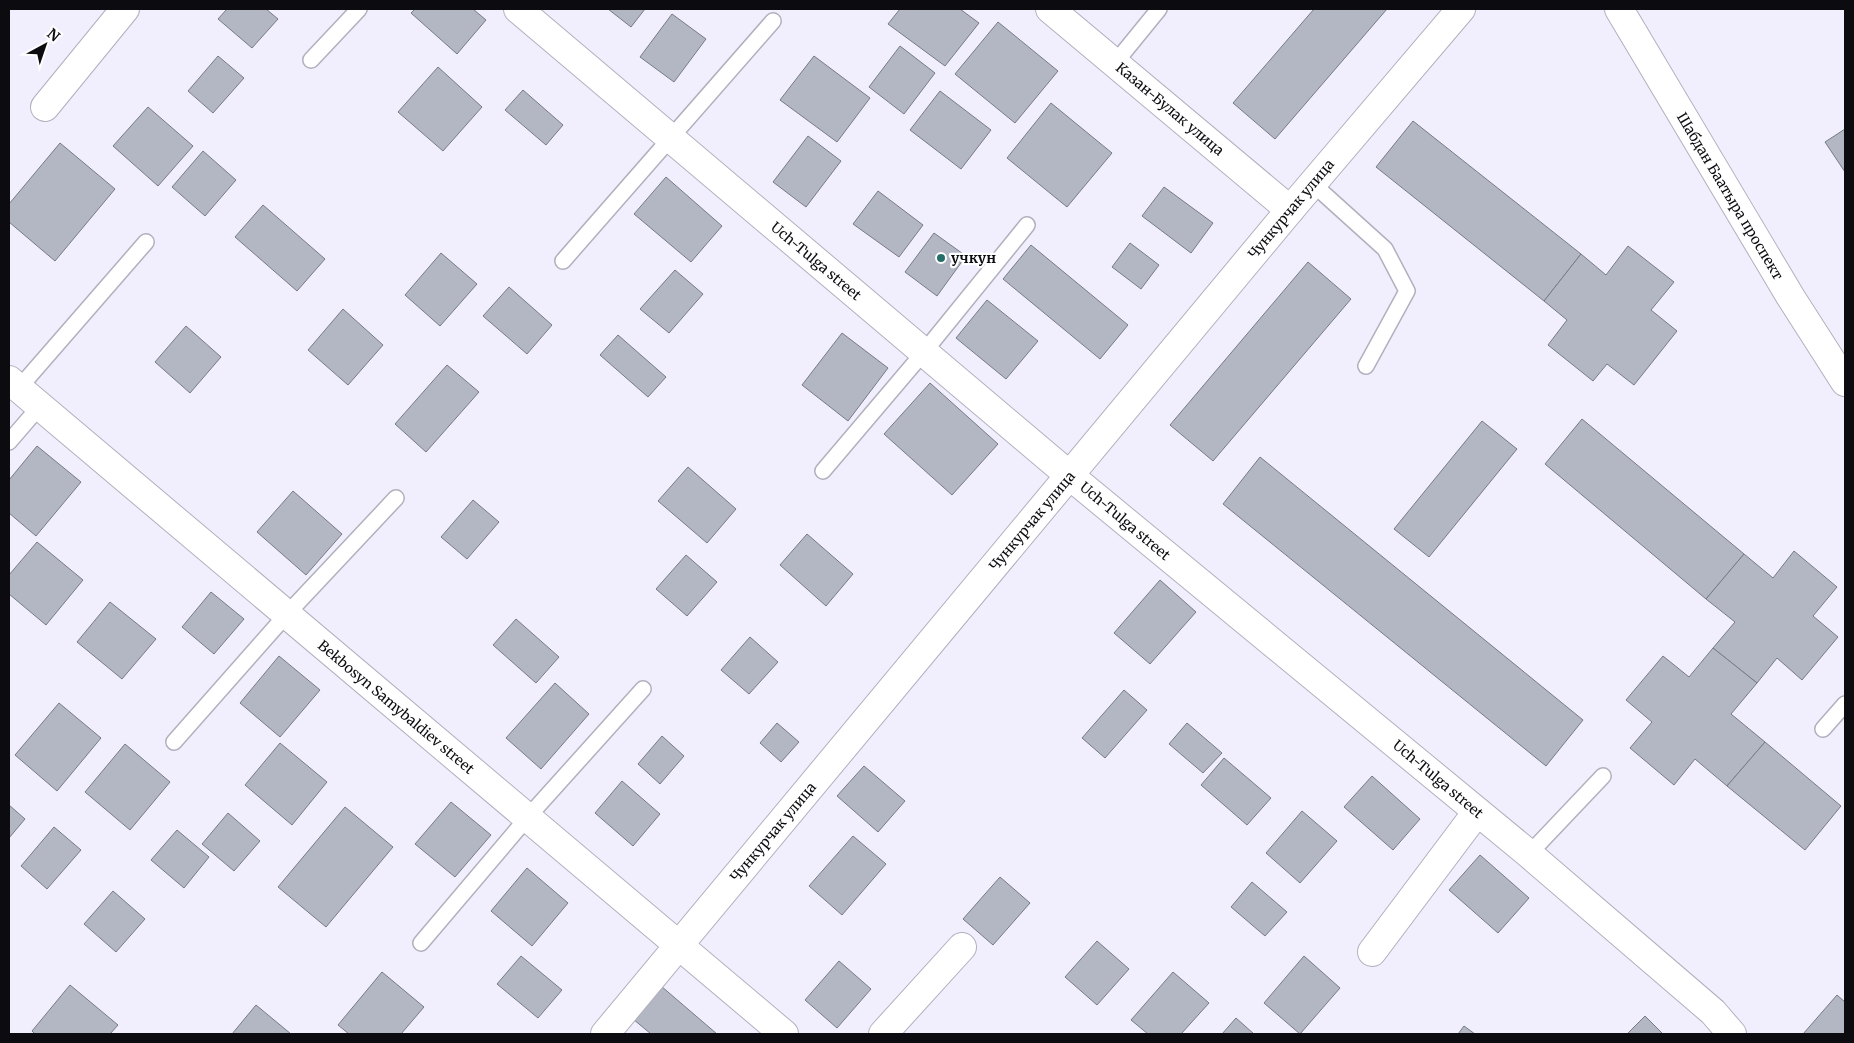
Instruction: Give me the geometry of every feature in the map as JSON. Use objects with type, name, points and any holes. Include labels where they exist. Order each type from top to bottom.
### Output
[{"type":"street","points":[[45,107],[125,9]]},
{"type":"street","name":"Uch-Tulga street","points":[[518,9],[1069,475],[1529,854],[1713,1012],[1732,1034]]},
{"type":"street","name":"Казан-Булак улица","points":[[1050,9],[1290,210]]},
{"type":"street","name":"Чункурчак улица","points":[[604,1034],[1290,210],[1461,9]]},
{"type":"street","name":"Шабдан Баатыра проспект","points":[[1619,9],[1785,288],[1845,382]]},
{"type":"street","name":"Bekbosyn Samybaldiev street","points":[[14,384],[784,1034]]},
{"type":"street","points":[[1372,952],[1477,812]]},
{"type":"street","points":[[883,1034],[962,948]]},
{"type":"lane","points":[[312,60],[358,9]]},
{"type":"lane","points":[[1115,63],[1159,9]]},
{"type":"lane","points":[[564,261],[773,21]]},
{"type":"lane","points":[[1312,184],[1385,249],[1407,291],[1366,366]]},
{"type":"lane","points":[[823,471],[924,352],[1027,225]]},
{"type":"lane","points":[[14,384],[146,242]]},
{"type":"lane","points":[[9,442],[40,406]]},
{"type":"lane","points":[[174,742],[287,614],[396,498]]},
{"type":"lane","points":[[421,943],[527,818],[643,689]]},
{"type":"lane","points":[[1824,729],[1845,704]]},
{"type":"lane","points":[[1529,854],[1603,776]]},
{"type":"building","points":[[227,9],[266,9],[278,19],[252,48],[218,19]]},
{"type":"building","points":[[415,9],[473,9],[486,20],[457,54],[411,13]]},
{"type":"building","points":[[608,9],[645,9],[631,27]]},
{"type":"building","points":[[900,9],[960,9],[979,23],[945,66],[888,24]]},
{"type":"building","points":[[1314,9],[1387,9],[1275,139],[1233,103]]},
{"type":"building","points":[[672,14],[706,39],[674,82],[640,57]]},
{"type":"building","points":[[998,22],[1058,71],[1015,123],[955,74]]},
{"type":"building","points":[[900,46],[935,73],[904,114],[869,87]]},
{"type":"building","points":[[218,56],[244,78],[213,113],[188,91]]},
{"type":"building","points":[[814,56],[870,98],[837,142],[780,100]]},
{"type":"building","points":[[438,67],[482,107],[443,151],[398,112]]},
{"type":"building","points":[[523,90],[563,125],[546,145],[505,110]]},
{"type":"building","points":[[940,91],[991,130],[961,169],[910,130]]},
{"type":"building","points":[[1051,103],[1112,153],[1067,207],[1007,158]]},
{"type":"building","points":[[148,107],[193,146],[158,186],[113,146]]},
{"type":"building","points":[[1413,121],[1581,254],[1544,301],[1376,167]]},
{"type":"building","points":[[1845,129],[1845,172],[1825,142]]},
{"type":"building","points":[[808,136],[841,161],[806,207],[773,182]]},
{"type":"building","points":[[60,143],[115,189],[55,261],[9,222],[9,204]]},
{"type":"building","points":[[203,151],[236,180],[205,216],[172,187]]},
{"type":"building","points":[[666,177],[722,226],[691,262],[634,214]]},
{"type":"building","points":[[1164,187],[1213,223],[1191,253],[1142,216]]},
{"type":"building","points":[[878,191],[923,225],[899,257],[853,224]]},
{"type":"building","points":[[263,205],[325,259],[297,291],[235,237]]},
{"type":"building","points":[[934,233],[966,256],[937,296],[905,272]]},
{"type":"building","points":[[1130,243],[1159,265],[1141,289],[1112,267]]},
{"type":"building","points":[[1031,245],[1128,325],[1100,359],[1003,279]]},
{"type":"building","points":[[1628,246],[1674,282],[1651,310],[1677,331],[1634,385],[1607,364],[1593,381],[1548,345],[1567,320],[1544,301],[1581,254],[1606,275]]},
{"type":"building","points":[[441,253],[477,284],[440,326],[405,295]]},
{"type":"building","points":[[1308,262],[1351,299],[1213,461],[1170,425]]},
{"type":"building","points":[[675,270],[703,294],[669,333],[640,309]]},
{"type":"building","points":[[509,287],[552,325],[527,354],[483,316]]},
{"type":"building","points":[[987,300],[1038,341],[1006,379],[956,338]]},
{"type":"building","points":[[343,309],[383,345],[348,385],[308,350]]},
{"type":"building","points":[[186,326],[221,357],[190,393],[155,362]]},
{"type":"building","points":[[842,333],[888,368],[848,421],[802,385]]},
{"type":"building","points":[[618,335],[666,377],[648,397],[600,355]]},
{"type":"building","points":[[447,365],[479,392],[426,452],[395,424]]},
{"type":"building","points":[[930,383],[998,444],[952,495],[884,434]]},
{"type":"building","points":[[1582,419],[1744,554],[1706,599],[1545,464]]},
{"type":"building","points":[[1482,421],[1517,449],[1429,557],[1394,529]]},
{"type":"building","points":[[37,446],[81,482],[36,536],[9,513],[9,480]]},
{"type":"building","points":[[1260,457],[1583,720],[1546,766],[1223,504]]},
{"type":"building","points":[[688,467],[736,509],[707,543],[658,501]]},
{"type":"building","points":[[293,491],[342,534],[306,575],[257,532]]},
{"type":"building","points":[[473,500],[499,522],[467,559],[441,537]]},
{"type":"building","points":[[807,534],[853,574],[826,606],[780,565]]},
{"type":"building","points":[[37,542],[83,580],[46,625],[9,594],[9,575]]},
{"type":"building","points":[[1794,551],[1837,587],[1813,616],[1838,637],[1802,680],[1777,658],[1757,683],[1713,648],[1735,622],[1706,599],[1744,554],[1773,578]]},
{"type":"building","points":[[686,555],[717,582],[687,616],[656,589]]},
{"type":"building","points":[[1160,580],[1196,612],[1150,664],[1114,633]]},
{"type":"building","points":[[211,592],[244,619],[214,654],[182,627]]},
{"type":"building","points":[[110,602],[156,639],[122,679],[77,642]]},
{"type":"building","points":[[516,619],[559,657],[536,683],[493,645]]},
{"type":"building","points":[[750,637],[778,662],[749,694],[721,670]]},
{"type":"building","points":[[1713,648],[1757,683],[1731,714],[1765,742],[1727,786],[1695,759],[1674,785],[1630,748],[1652,722],[1626,700],[1663,656],[1689,677]]},
{"type":"building","points":[[279,656],[320,690],[280,737],[240,703]]},
{"type":"building","points":[[555,683],[589,714],[541,769],[506,738]]},
{"type":"building","points":[[1124,690],[1147,710],[1105,758],[1082,738]]},
{"type":"building","points":[[59,703],[101,738],[57,791],[15,755]]},
{"type":"building","points":[[777,723],[799,742],[781,762],[760,743]]},
{"type":"building","points":[[1187,723],[1222,753],[1203,773],[1169,744]]},
{"type":"building","points":[[662,736],[684,756],[660,784],[638,764]]},
{"type":"building","points":[[1765,742],[1841,806],[1805,850],[1727,786]]},
{"type":"building","points":[[280,743],[327,782],[292,825],[245,785]]},
{"type":"building","points":[[125,744],[170,782],[130,830],[85,792]]},
{"type":"building","points":[[1224,758],[1271,798],[1247,825],[1201,785]]},
{"type":"building","points":[[864,766],[905,801],[878,832],[837,796]]},
{"type":"building","points":[[1372,776],[1420,819],[1393,850],[1344,807]]},
{"type":"building","points":[[622,781],[660,814],[633,846],[595,813]]},
{"type":"building","points":[[451,802],[491,835],[455,877],[415,844]]},
{"type":"building","points":[[9,805],[25,819],[9,838]]},
{"type":"building","points":[[345,807],[393,847],[326,927],[278,887]]},
{"type":"building","points":[[1302,811],[1337,841],[1300,883],[1266,853]]},
{"type":"building","points":[[228,813],[260,841],[234,871],[202,844]]},
{"type":"building","points":[[54,827],[81,850],[47,889],[21,866]]},
{"type":"building","points":[[177,830],[209,857],[184,888],[151,860]]},
{"type":"building","points":[[853,836],[886,864],[842,915],[809,886]]},
{"type":"building","points":[[1480,855],[1529,898],[1498,933],[1449,890]]},
{"type":"building","points":[[527,868],[568,903],[532,946],[491,911]]},
{"type":"building","points":[[1000,877],[1030,903],[993,945],[963,919]]},
{"type":"building","points":[[1252,882],[1287,912],[1265,936],[1231,907]]},
{"type":"building","points":[[113,891],[145,919],[116,952],[84,924]]},
{"type":"building","points":[[1097,941],[1129,969],[1097,1005],[1065,977]]},
{"type":"building","points":[[521,956],[562,990],[538,1018],[497,984]]},
{"type":"building","points":[[1304,956],[1340,988],[1300,1034],[1264,1003]]},
{"type":"building","points":[[839,961],[871,989],[837,1028],[805,1000]]},
{"type":"building","points":[[382,972],[424,1007],[401,1034],[349,1034],[338,1025]]},
{"type":"building","points":[[1173,972],[1209,1003],[1181,1034],[1148,1034],[1131,1020]]},
{"type":"building","points":[[70,985],[118,1025],[110,1034],[35,1034],[32,1031]]},
{"type":"building","points":[[661,986],[717,1034],[651,1034],[633,1019]]},
{"type":"building","points":[[1837,995],[1845,1002],[1845,1034],[1803,1034]]},
{"type":"building","points":[[256,1005],[291,1034],[232,1034]]},
{"type":"building","points":[[1645,1016],[1663,1034],[1627,1034]]},
{"type":"building","points":[[1236,1018],[1254,1034],[1222,1034]]},
{"type":"building","points":[[1464,1026],[1475,1034],[1458,1034]]},
{"type":"place","name":"учкун","points":[[941,258]]}]
